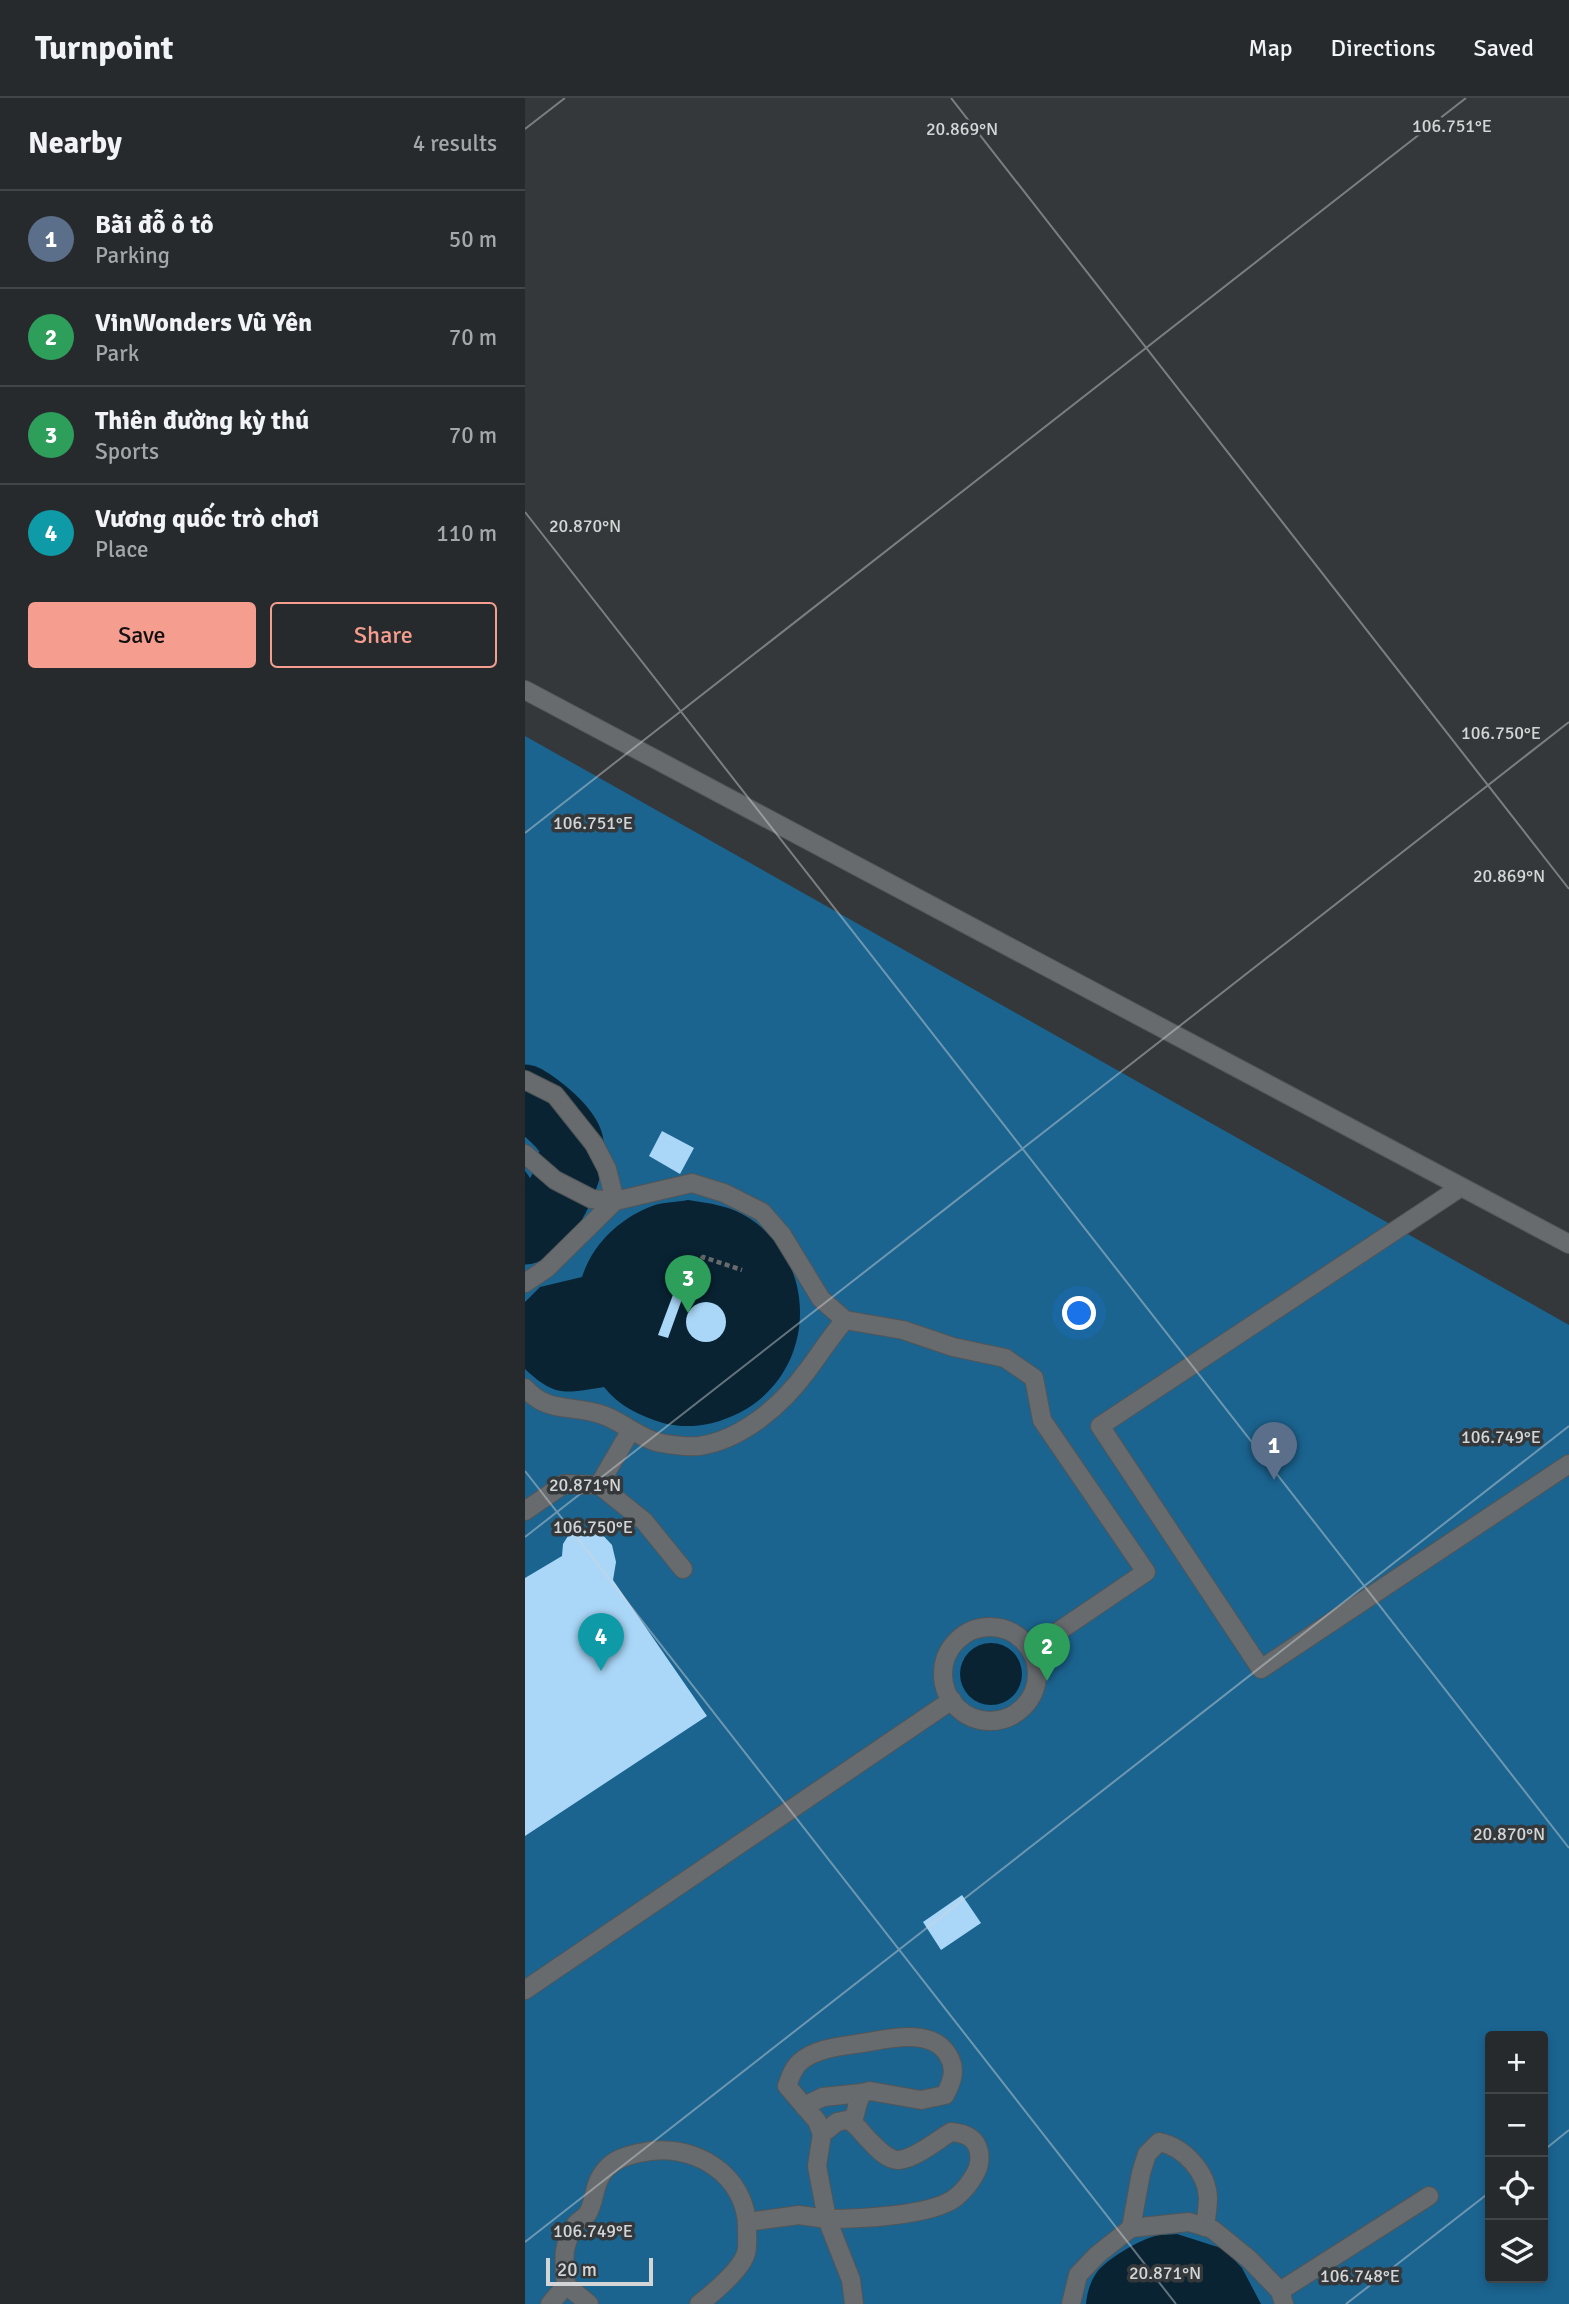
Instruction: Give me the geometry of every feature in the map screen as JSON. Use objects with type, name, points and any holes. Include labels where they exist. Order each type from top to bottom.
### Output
[{"type":"street","points":[[525,690],[1569,1244]]},
{"type":"street","points":[[525,1080],[555,1095],[594,1144],[607,1169],[615,1201]]},
{"type":"street","points":[[527,1157],[555,1180],[592,1199],[615,1201],[692,1183],[724,1193],[762,1212],[782,1236],[821,1299],[845,1320],[902,1330],[953,1347],[1005,1358],[1034,1378],[1042,1420],[1146,1572],[1031,1650]]},
{"type":"street","points":[[1461,1187],[1100,1426],[1261,1669],[1569,1464]]},
{"type":"street","points":[[525,1283],[568,1250],[615,1201]]},
{"type":"street","points":[[525,1388],[533,1397],[548,1406],[576,1408],[605,1416],[659,1443],[698,1446],[732,1435],[759,1420],[806,1373],[829,1338],[845,1320]]},
{"type":"street","points":[[599,1485],[631,1430]]},
{"type":"street","points":[[525,1511],[564,1484],[599,1485],[644,1521],[683,1569]]},
{"type":"street","points":[[978,1628],[1000,1628],[1021,1638],[1031,1650],[1037,1664],[1033,1695],[1024,1707],[1011,1716],[996,1721],[980,1720],[966,1714],[952,1700],[946,1689],[943,1675],[952,1646],[963,1635],[978,1628]]},
{"type":"street","points":[[525,1990],[952,1700]]},
{"type":"street","points":[[804,2106],[823,2097],[870,2091],[921,2100],[945,2095],[953,2081],[953,2063],[944,2048],[928,2039],[885,2039],[829,2048],[800,2062],[791,2074],[787,2086],[804,2106],[817,2121],[822,2134],[817,2166],[827,2219],[851,2280],[854,2304]]},
{"type":"street","points":[[853,2122],[862,2094]]},
{"type":"street","points":[[747,2222],[799,2215],[827,2219],[859,2219],[929,2208],[953,2199],[978,2171],[980,2160],[977,2146],[966,2134],[951,2132],[904,2160],[894,2160],[875,2146],[853,2122],[837,2122],[822,2134]]},
{"type":"street","points":[[1131,2228],[1140,2173],[1147,2154],[1159,2142],[1174,2145],[1191,2160],[1201,2176],[1208,2197],[1205,2227]]},
{"type":"street","points":[[550,2304],[566,2285],[563,2251],[577,2222],[587,2214],[596,2184],[606,2168],[622,2157],[653,2149],[678,2150],[703,2158],[725,2176],[742,2199],[747,2222],[746,2254],[720,2288],[699,2304]]},
{"type":"street","points":[[1070,2304],[1078,2275],[1097,2255],[1131,2228],[1189,2222],[1212,2229],[1249,2259],[1282,2298],[1429,2196]]},
{"type":"street","points":[[566,2285],[589,2304]]},
{"type":"path","points":[[683,1287],[703,1257],[742,1270]]},
{"type":"shaded area","points":[[525,736],[1569,1325],[1569,2304],[525,2304]]},
{"type":"shaded area","points":[[525,1171],[533,1183],[536,1196],[534,1209],[525,1221]]},
{"type":"shaded area","points":[[688,1200],[727,1208],[749,1218],[773,1240],[790,1265],[799,1294],[799,1324],[793,1352],[779,1379],[758,1401],[714,1423],[697,1426],[672,1425],[638,1414],[616,1400],[604,1387],[561,1391],[545,1385],[525,1369],[525,1302],[540,1287],[582,1277],[601,1242],[631,1217],[655,1205]]},
{"type":"shaded area","points":[[985,1643],[997,1643],[1013,1652],[1020,1662],[1020,1686],[1013,1696],[997,1705],[985,1705],[974,1700],[965,1691],[960,1680],[960,1668],[965,1657],[974,1648]]},
{"type":"shaded area","points":[[1177,2234],[1224,2249],[1242,2268],[1261,2304],[1086,2304],[1092,2280],[1108,2261],[1148,2238]]},
{"type":"building","points":[[662,1131],[694,1148],[680,1174],[649,1156]]},
{"type":"building","points":[[677,1284],[686,1288],[668,1338],[658,1335]]},
{"type":"building","points":[[706,1302],[720,1308],[726,1322],[720,1336],[706,1342],[692,1336],[686,1322],[692,1308]]},
{"type":"building","points":[[585,1529],[598,1530],[612,1545],[616,1562],[613,1580],[707,1716],[525,1836],[525,1578],[562,1556],[563,1544],[568,1536]]},
{"type":"building","points":[[962,1895],[981,1923],[941,1950],[923,1922]]},
{"type":"waterway","points":[[525,1097],[545,1111],[564,1130],[571,1143],[572,1152],[563,1186],[551,1208],[538,1225],[525,1232]]},
{"type":"place","name":"Thiên đường kỳ thú","points":[[688,1313]]},
{"type":"place","name":"Bãi đỗ ô tô","points":[[1274,1480]]},
{"type":"place","name":"Vương quốc trò chơi","points":[[601,1671]]},
{"type":"place","name":"VinWonders Vũ Yên","points":[[1047,1681]]}]
